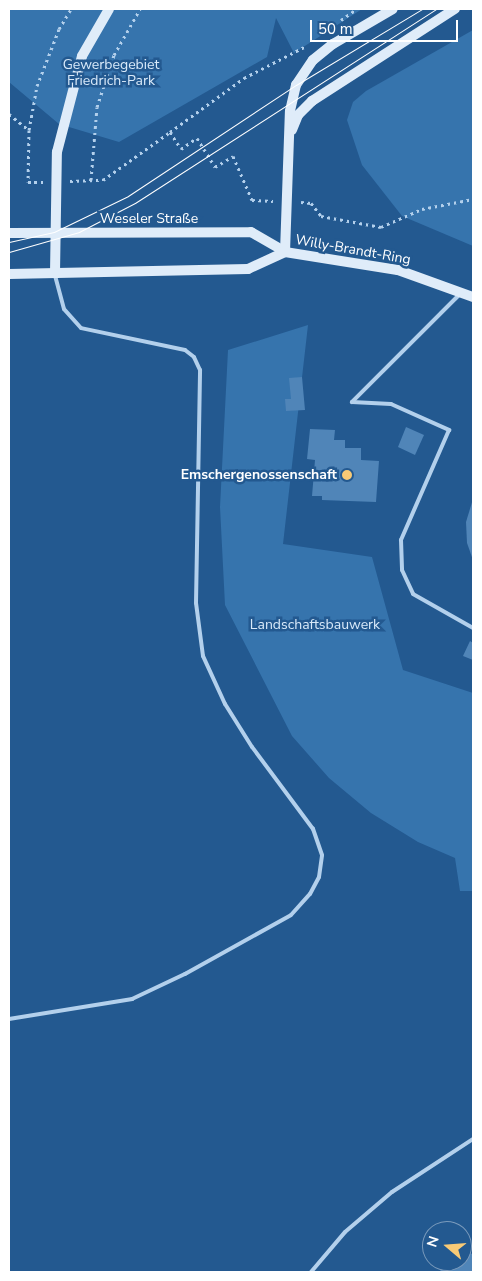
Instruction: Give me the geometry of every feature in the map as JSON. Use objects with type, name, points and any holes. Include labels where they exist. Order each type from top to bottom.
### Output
[{"type":"main road","points":[[55,273],[54,232],[57,152],[70,93],[82,56],[109,9]]},
{"type":"main road","points":[[9,274],[248,269],[285,252],[290,101],[296,85],[313,60],[333,44],[393,9]]},
{"type":"main road","points":[[290,136],[298,115],[312,101],[455,9]]},
{"type":"main road","name":"Weseler Straße","points":[[9,233],[251,232],[285,252]]},
{"type":"main road","name":"Willy-Brandt-Ring","points":[[285,252],[398,270],[473,298]]},
{"type":"lane","points":[[9,1019],[132,999],[185,974],[291,915],[310,894],[318,876],[322,856],[313,829],[225,704],[203,656],[196,603],[200,370],[194,357],[185,350],[81,328],[64,309],[55,273]]},
{"type":"lane","points":[[462,293],[352,402],[391,404],[449,430],[401,540],[402,570],[414,594],[473,628]]},
{"type":"lane","points":[[311,1272],[345,1232],[392,1192],[473,1139]]},
{"type":"path","points":[[71,9],[59,29],[38,86],[29,130],[28,182],[103,180],[244,78],[306,45]]},
{"type":"path","points":[[91,180],[97,107],[114,55],[140,9]]},
{"type":"path","points":[[335,24],[357,9]]},
{"type":"path","points":[[9,114],[29,130]]},
{"type":"path","points":[[170,132],[181,149],[197,138],[215,167],[232,156],[252,200],[311,203],[321,216],[381,227],[422,209],[473,199]]},
{"type":"green space","name":"Gewerbegebiet Friedrich-Park","points":[[9,9],[362,9],[294,53],[276,18],[267,57],[119,142],[59,124],[9,82]]},
{"type":"green space","points":[[473,30],[473,246],[402,216],[362,165],[347,120],[353,102],[366,91]]},
{"type":"green space","name":"Landschaftsbauwerk","points":[[308,325],[283,544],[372,557],[403,670],[473,693],[473,891],[460,891],[455,858],[418,842],[371,813],[329,778],[292,736],[225,605],[220,507],[228,350]]},
{"type":"building","points":[[302,377],[305,410],[286,411],[285,399],[291,399],[289,378]]},
{"type":"building","points":[[406,427],[424,435],[415,455],[398,447]]},
{"type":"building","name":"Emschergenossenschaft","points":[[310,429],[335,430],[334,440],[345,440],[345,448],[361,448],[361,460],[379,461],[376,502],[322,500],[322,496],[312,496],[315,460],[307,459]]},
{"type":"building","points":[[473,499],[473,560],[467,543],[466,522]]},
{"type":"building","points":[[470,641],[473,643],[473,660],[463,656]]},
{"type":"building","points":[[473,1254],[473,1272],[440,1272],[472,1271]]},
{"type":"tram line","points":[[9,242],[54,232],[128,196],[296,85],[422,9]]},
{"type":"tram line","points":[[9,252],[79,232],[135,203],[436,9]]},
{"type":"place","name":"Emschergenossenschaft","points":[[347,475]]}]
